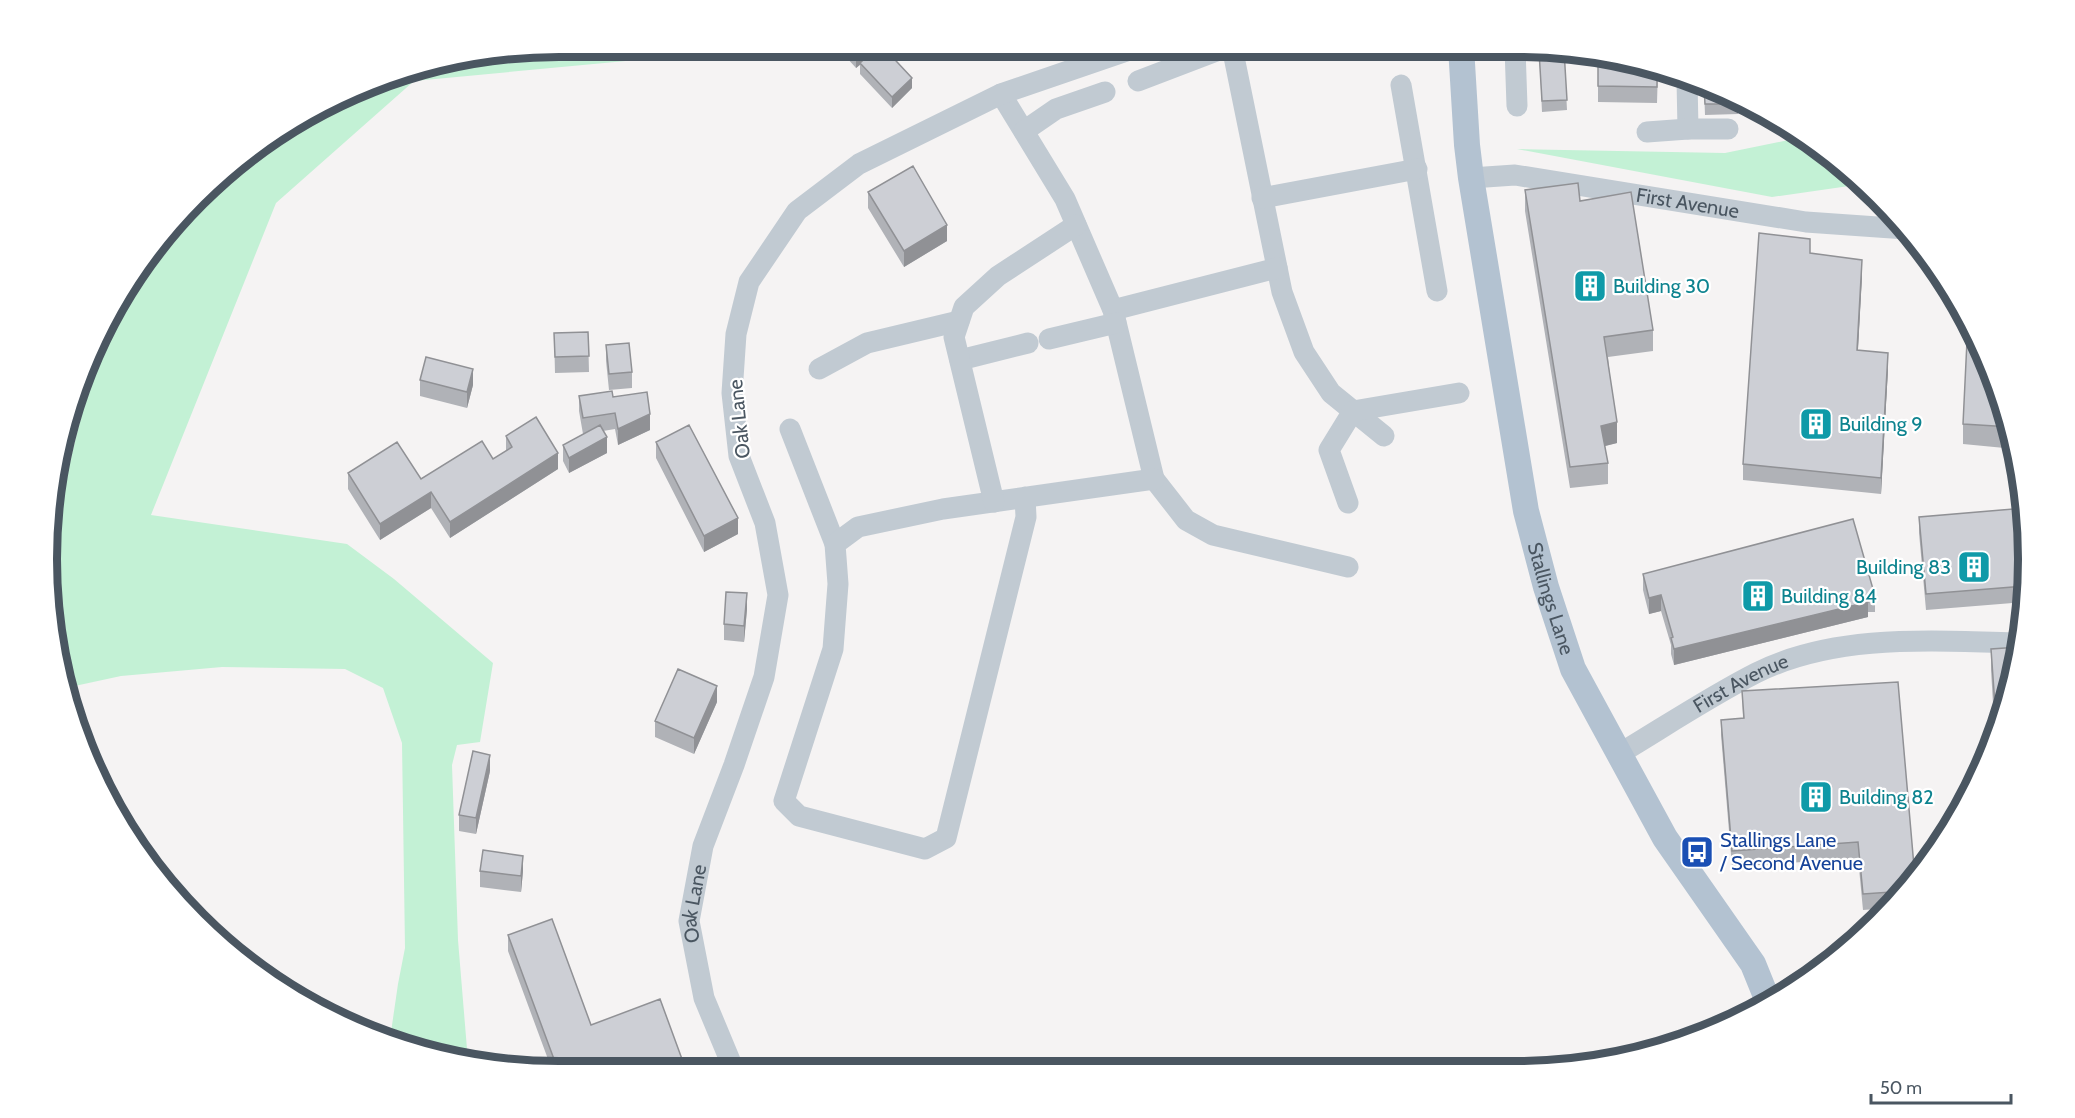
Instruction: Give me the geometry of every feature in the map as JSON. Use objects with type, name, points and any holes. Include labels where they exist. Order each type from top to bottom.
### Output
[{"type":"main road","points":[[1445,57],[1467,145]]},
{"type":"main road","points":[[1462,57],[1467,145]]},
{"type":"main road","name":"Stallings Lane","points":[[1467,145],[1526,512],[1546,587],[1573,669],[1665,838],[1753,964],[1765,995]]},
{"type":"street","name":"Oak Lane","points":[[730,1061],[704,998],[689,921],[703,846],[734,765],[764,676],[778,595],[765,523],[740,456],[732,393],[736,334],[750,282],[796,211],[859,164],[1001,94],[1109,57]]},
{"type":"street","points":[[1138,81],[1201,57]]},
{"type":"street","points":[[1234,57],[1282,292],[1304,352],[1331,393],[1384,436]]},
{"type":"street","points":[[1515,57],[1517,106]]},
{"type":"street","points":[[1401,85],[1437,291]]},
{"type":"street","points":[[1687,88],[1688,129]]},
{"type":"street","points":[[1024,131],[1056,109],[1105,92]]},
{"type":"street","points":[[1001,94],[1065,200],[1114,316],[1154,479],[1186,520],[1213,535],[1348,567]]},
{"type":"street","points":[[1647,132],[1728,129]]},
{"type":"street","points":[[1262,198],[1417,169]]},
{"type":"street","name":"First Avenue","points":[[1471,178],[1515,175],[1806,222],[1893,228]]},
{"type":"street","points":[[994,501],[954,337],[964,307],[999,276],[1076,225]]},
{"type":"street","points":[[1049,339],[1114,316],[1277,268]]},
{"type":"street","points":[[819,369],[867,343],[959,321]]},
{"type":"street","points":[[960,360],[1028,343]]},
{"type":"street","points":[[1348,502],[1329,450],[1353,411],[1459,393]]},
{"type":"street","points":[[789,429],[835,544],[838,584],[833,649],[784,801],[799,816],[925,849],[946,838],[1026,517],[1024,497]]},
{"type":"street","points":[[835,544],[858,527],[943,509],[1154,479]]},
{"type":"street","name":"First Avenue","points":[[1619,754],[1757,673],[1788,661],[1834,648],[1892,641],[2011,643]]},
{"type":"green space","points":[[651,57],[414,81],[276,203],[151,515],[347,544],[394,579],[493,663],[480,742],[457,745],[452,765],[458,940],[467,1052],[429,1044],[391,1032],[405,948],[402,743],[383,688],[345,669],[222,667],[121,676],[73,686],[61,625],[58,592],[57,559],[60,502],[89,383],[124,308],[161,253],[182,228],[204,204],[253,161],[308,124],[337,109],[367,95],[429,74],[493,61],[526,58]]},
{"type":"green space","points":[[1791,139],[1822,161],[1851,186],[1772,197],[1517,149],[1725,153]]},
{"type":"building","points":[[866,57],[892,57],[912,78],[892,97],[860,63]]},
{"type":"building","points":[[1539,58],[1565,59],[1567,100],[1542,101]]},
{"type":"building","points":[[1598,64],[1657,78],[1657,87],[1598,86]]},
{"type":"building","points":[[1704,94],[1727,104],[1705,104]]},
{"type":"building","points":[[913,166],[947,225],[904,251],[868,192]]},
{"type":"building","name":"Building 30","points":[[1578,183],[1580,201],[1631,192],[1653,330],[1604,337],[1617,422],[1601,426],[1608,463],[1570,467],[1525,190]]},
{"type":"building","name":"Building 9","points":[[1759,233],[1810,239],[1810,253],[1862,260],[1857,350],[1888,353],[1881,478],[1743,464]]},
{"type":"building","points":[[588,332],[589,356],[555,357],[554,333]]},
{"type":"building","points":[[1967,339],[1980,367],[2000,426],[1963,424]]},
{"type":"building","points":[[629,343],[632,372],[609,374],[606,345]]},
{"type":"building","points":[[426,357],[473,369],[467,392],[420,380]]},
{"type":"building","points":[[612,391],[613,397],[647,392],[650,414],[618,429],[615,413],[583,418],[579,396]]},
{"type":"building","points":[[536,417],[558,453],[450,522],[431,492],[380,524],[348,473],[397,442],[421,479],[482,441],[493,459],[512,447],[506,436]]},
{"type":"building","points":[[600,425],[607,437],[569,458],[563,445]]},
{"type":"building","points":[[689,425],[738,518],[704,536],[656,442]]},
{"type":"building","name":"Building 83","points":[[2015,509],[2017,587],[1926,594],[1919,517]]},
{"type":"building","name":"Building 84","points":[[1853,519],[1875,596],[1867,597],[1868,602],[1674,649],[1671,638],[1673,637],[1661,595],[1649,598],[1643,574]]},
{"type":"building","points":[[726,592],[747,593],[744,626],[724,624]]},
{"type":"building","points":[[2010,648],[1995,707],[1991,649]]},
{"type":"building","points":[[678,669],[717,686],[694,738],[655,721]]},
{"type":"building","name":"Building 82","points":[[1898,682],[1914,865],[1891,892],[1863,894],[1858,842],[1732,851],[1721,720],[1744,718],[1742,691]]},
{"type":"building","points":[[473,751],[490,755],[476,818],[459,815]]},
{"type":"building","points":[[483,850],[523,856],[521,876],[480,871]]},
{"type":"building","points":[[552,919],[591,1025],[660,999],[683,1061],[555,1061],[508,935]]},
{"type":"place","name":"Building 30","points":[[1590,286]]},
{"type":"place","name":"Building 9","points":[[1816,424]]},
{"type":"place","name":"Building 83","points":[[1974,567]]},
{"type":"place","name":"Building 84","points":[[1758,596]]},
{"type":"place","name":"Building 82","points":[[1816,797]]},
{"type":"place","name":"Stallings Lane / Second Avenue","points":[[1697,852]]}]
